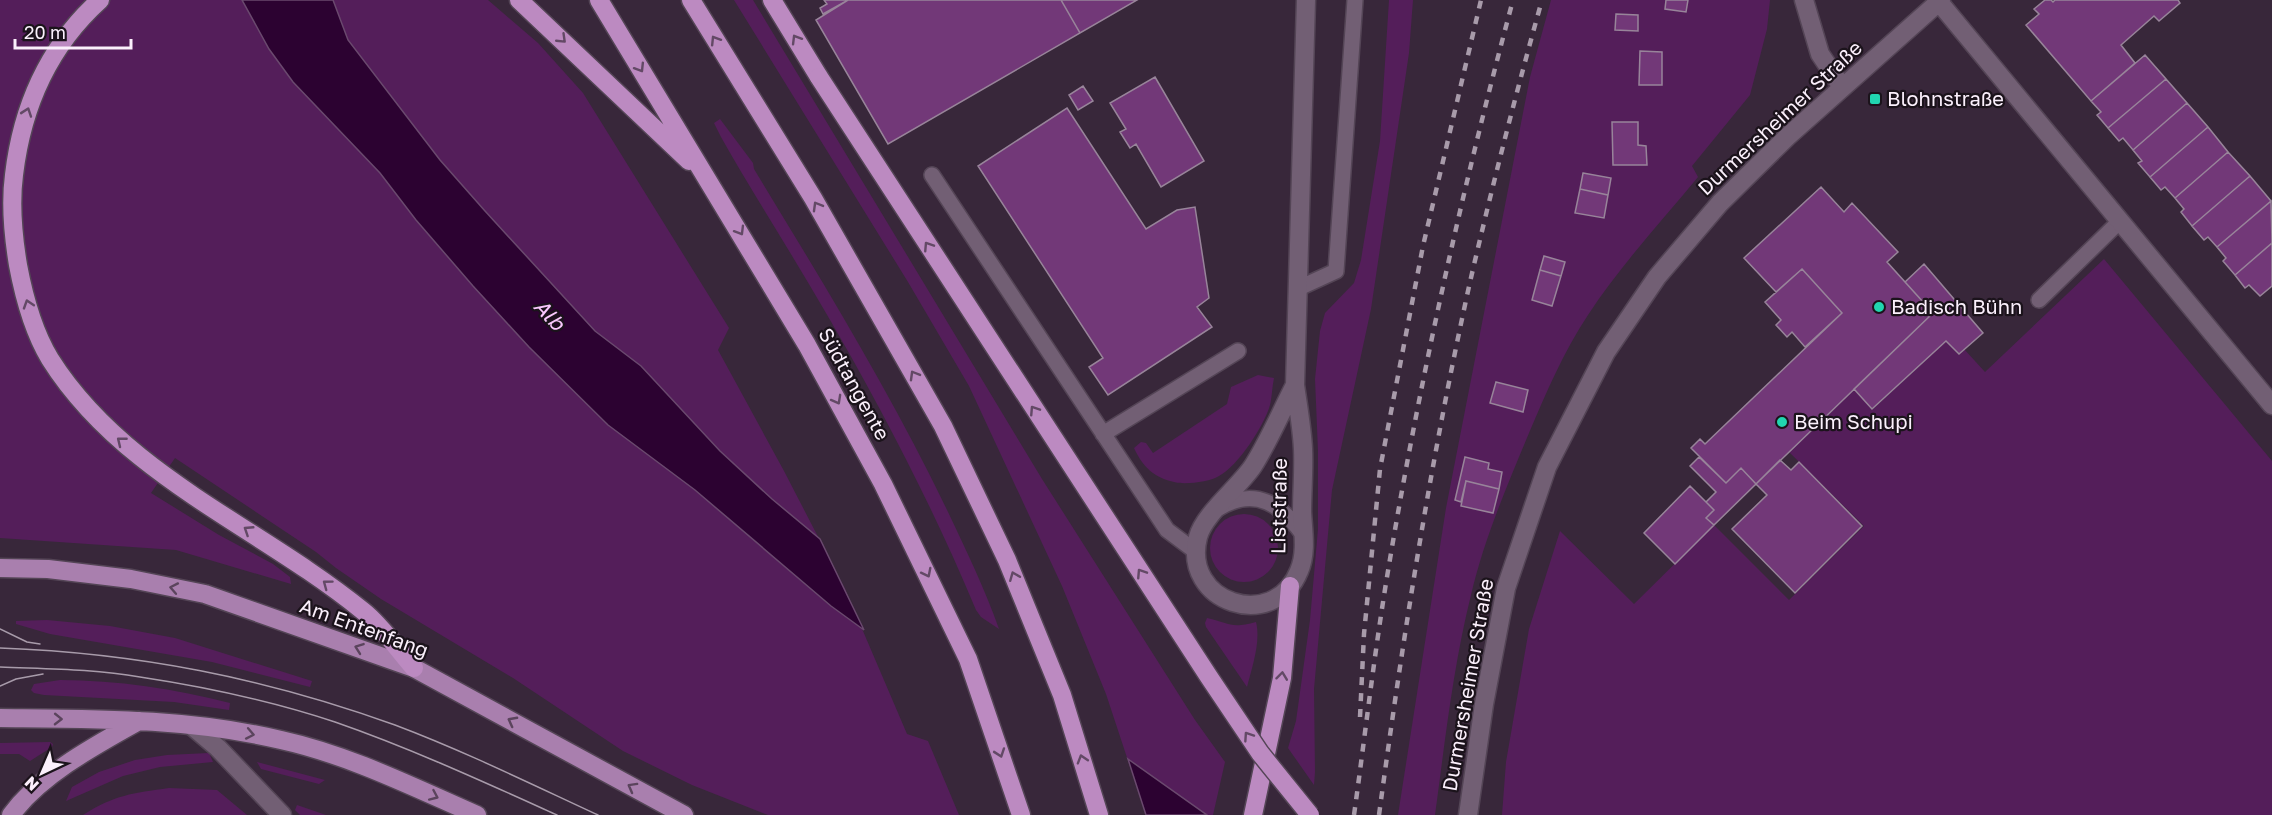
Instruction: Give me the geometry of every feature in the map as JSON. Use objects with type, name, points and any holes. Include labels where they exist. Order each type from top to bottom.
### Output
[{"type":"highway","points":[[100,0],[62,42],[42,76],[26,112],[17,148],[12,188],[12,231],[20,275],[36,328],[50,358],[76,395],[106,429],[167,478],[297,562],[365,612],[414,668]]},
{"type":"highway","points":[[519,0],[710,181]]},
{"type":"highway","name":"Südtangente","points":[[599,0],[807,345],[883,484],[968,658],[1021,815]]},
{"type":"highway","points":[[691,0],[813,198],[943,426],[1007,560],[1062,695],[1099,815]]},
{"type":"highway","points":[[772,0],[819,77],[1203,668],[1260,753],[1310,815]]},
{"type":"highway","points":[[1253,815],[1280,686],[1290,586]]},
{"type":"main road","name":"Am Entenfang","points":[[0,568],[48,569],[119,578],[205,594],[414,668],[684,815]]},
{"type":"main road","points":[[0,718],[141,720],[241,732],[283,740],[327,753],[391,777],[477,815]]},
{"type":"main road","points":[[11,815],[51,776],[94,746],[141,720]]},
{"type":"street","name":"Liststraße","points":[[1290,586],[1300,570],[1304,536],[1303,449],[1296,386],[1305,0]]},
{"type":"street","points":[[1804,0],[1820,54],[1842,87]]},
{"type":"street","points":[[1940,1],[2272,405]]},
{"type":"street","name":"Durmersheimer Straße","points":[[1469,814],[1484,704],[1506,588],[1547,467],[1605,352],[1657,277],[1720,203],[1787,137],[1940,1]]},
{"type":"street","name":"Liststraße","points":[[1195,551],[1198,535],[1205,521],[1253,466],[1296,386]]},
{"type":"street","points":[[1195,551],[1202,578],[1212,591],[1226,600],[1238,604],[1259,604],[1276,598],[1290,586]]},
{"type":"street","points":[[192,726],[218,748],[282,815]]},
{"type":"lane","points":[[1299,288],[1336,272],[1355,0]]},
{"type":"lane","points":[[932,176],[1167,530],[1195,551]]},
{"type":"lane","points":[[2039,300],[2120,221]]},
{"type":"lane","points":[[1103,434],[1238,351]]},
{"type":"lane","points":[[1216,509],[1227,503],[1246,498],[1274,504],[1291,518],[1304,536]]},
{"type":"shaded area","points":[[0,0],[488,0],[538,43],[583,93],[729,328],[718,350],[845,589],[907,734],[928,741],[959,815],[768,815],[692,785],[623,751],[513,678],[381,599],[316,552],[175,458],[151,493],[219,535],[273,564],[290,577],[291,584],[176,550],[0,538]]},
{"type":"shaded area","points":[[734,0],[753,0],[1042,479],[1195,720],[1225,762],[1213,815],[1146,815],[1106,694],[1062,586],[969,386],[908,282]]},
{"type":"shaded area","points":[[1389,0],[1413,0],[1409,53],[1371,309],[1332,490],[1314,689],[1314,785],[1288,748],[1296,721],[1310,620],[1318,529],[1315,379],[1320,331],[1325,313],[1354,283],[1361,260],[1380,141]]},
{"type":"shaded area","points":[[1551,0],[1770,0],[1767,29],[1750,95],[1692,166],[1698,177],[1600,297],[1571,343],[1549,388],[1504,493],[1476,574],[1454,677],[1435,815],[1398,815],[1446,508],[1530,77]]},
{"type":"shaded area","points":[[720,119],[753,163],[754,169],[855,338],[903,424],[962,541],[999,629],[981,617],[976,610],[887,422],[826,313],[721,137],[714,123]]},
{"type":"shaded area","points":[[2104,259],[2272,461],[2272,815],[1502,815],[1506,762],[1529,629],[1560,531],[1634,604],[1714,525],[1789,600],[1864,526],[1789,452],[1854,389],[1873,409],[1946,341],[1958,354],[1964,349],[1985,372]]},
{"type":"shaded area","points":[[1258,375],[1274,378],[1267,414],[1242,455],[1226,471],[1210,480],[1178,483],[1154,474],[1141,461],[1134,448],[1141,442],[1146,443],[1153,453],[1227,404],[1231,387]]},
{"type":"shaded area","points":[[1237,514],[1251,514],[1263,519],[1273,529],[1278,548],[1273,567],[1263,577],[1251,582],[1237,582],[1225,577],[1215,567],[1210,555],[1210,541],[1215,529],[1225,519]]},
{"type":"shaded area","points":[[1207,618],[1235,625],[1256,622],[1257,646],[1247,687],[1206,627]]},
{"type":"shaded area","points":[[47,620],[110,626],[175,638],[312,681],[310,687],[212,662],[50,634],[16,624],[16,621]]},
{"type":"shaded area","points":[[60,680],[103,682],[167,690],[230,703],[229,710],[174,702],[44,695],[31,690],[34,684]]},
{"type":"shaded area","points":[[50,742],[53,744],[52,747],[30,761],[19,754],[0,754],[0,743]]},
{"type":"shaded area","points":[[209,753],[213,762],[160,767],[123,776],[66,801],[72,787],[99,772],[135,760],[167,755]]},
{"type":"shaded area","points":[[257,762],[325,780],[319,784],[261,769]]},
{"type":"shaded area","points":[[169,788],[217,790],[247,815],[83,815],[104,803],[124,796]]},
{"type":"shaded area","points":[[297,805],[326,815],[300,815],[295,810]]},
{"type":"water","name":"Alb","points":[[242,0],[333,0],[348,40],[440,160],[485,211],[595,331],[641,366],[720,451],[820,539],[864,630],[831,606],[695,490],[608,425],[529,347],[416,220],[380,173],[293,82],[269,49]]},
{"type":"water","points":[[1128,759],[1207,815],[1146,815]]},
{"type":"building","points":[[824,0],[848,0],[823,14],[820,8],[827,4]]},
{"type":"building","points":[[848,0],[1061,0],[1080,33],[888,144],[816,20]]},
{"type":"building","points":[[1061,0],[1137,0],[1080,33]]},
{"type":"building","points":[[1666,0],[1688,0],[1686,12],[1665,9]]},
{"type":"building","points":[[2045,0],[2053,2],[2055,0],[2178,0],[2180,3],[2159,21],[2154,16],[2121,45],[2135,63],[2091,101],[2026,25],[2039,14],[2034,9]]},
{"type":"building","points":[[1616,14],[1638,15],[1638,31],[1615,30]]},
{"type":"building","points":[[1640,51],[1662,52],[1662,85],[1639,85]]},
{"type":"building","points":[[2145,55],[2166,79],[2108,128],[2097,115],[2101,112],[2091,101]]},
{"type":"building","points":[[1155,77],[1204,161],[1161,187],[1136,144],[1130,148],[1120,132],[1126,129],[1110,103]]},
{"type":"building","points":[[2166,79],[2187,103],[2133,150],[2123,138],[2119,141],[2108,128]]},
{"type":"building","points":[[1083,86],[1093,101],[1078,110],[1069,95]]},
{"type":"building","points":[[2187,103],[2208,127],[2150,177],[2138,163],[2142,161],[2133,150]]},
{"type":"building","points":[[1067,108],[1146,229],[1177,210],[1195,207],[1209,298],[1197,307],[1212,327],[1108,395],[1089,367],[1103,358],[978,166]]},
{"type":"building","points":[[1612,122],[1638,122],[1638,145],[1646,146],[1647,165],[1613,165]]},
{"type":"building","points":[[2208,127],[2228,152],[2175,198],[2165,187],[2161,190],[2150,177]]},
{"type":"building","points":[[2228,152],[2250,176],[2192,226],[2181,212],[2184,209],[2175,198]]},
{"type":"building","points":[[1583,173],[1611,178],[1608,195],[1580,189]]},
{"type":"building","points":[[2250,176],[2271,201],[2217,247],[2208,237],[2204,240],[2192,226]]},
{"type":"building","points":[[1821,187],[1844,212],[1852,203],[1898,252],[1887,262],[1933,313],[1756,484],[1741,468],[1726,483],[1691,448],[1700,439],[1705,444],[1842,313],[1802,269],[1776,292],[1744,258]]},
{"type":"building","points":[[1580,189],[1608,195],[1604,218],[1575,213]]},
{"type":"building","points":[[2271,201],[2272,243],[2235,275],[2223,261],[2226,258],[2217,247]]},
{"type":"building","points":[[2272,243],[2272,286],[2260,296],[2249,285],[2245,288],[2235,275]]},
{"type":"building","points":[[1544,256],[1565,262],[1561,276],[1540,270]]},
{"type":"building","points":[[1924,264],[1983,333],[1959,354],[1946,341],[1872,409],[1854,389],[1933,313],[1905,282]]},
{"type":"building","points":[[1802,269],[1842,313],[1805,347],[1792,332],[1787,337],[1776,325],[1781,320],[1765,302]]},
{"type":"building","points":[[1540,270],[1561,276],[1552,306],[1532,300]]},
{"type":"building","points":[[1496,382],[1528,390],[1523,412],[1490,403]]},
{"type":"building","points":[[1465,457],[1489,463],[1488,469],[1502,472],[1499,489],[1466,481],[1461,502],[1455,500]]},
{"type":"building","points":[[1699,457],[1726,483],[1741,468],[1756,484],[1714,525],[1706,518],[1714,510],[1706,502],[1716,492],[1690,466]]},
{"type":"building","points":[[1780,460],[1791,470],[1799,462],[1862,526],[1795,593],[1732,529],[1767,495],[1756,484]]},
{"type":"building","points":[[1466,481],[1499,489],[1493,513],[1461,506]]},
{"type":"building","points":[[1690,486],[1714,510],[1706,518],[1714,525],[1675,564],[1644,533]]},
{"type":"tram line","points":[[0,629],[27,642],[40,644]]},
{"type":"tram line","points":[[0,648],[151,662],[249,681],[298,694],[346,708],[421,735],[598,815]]},
{"type":"tram line","points":[[0,667],[123,674],[263,701],[335,722],[391,743],[557,815]]},
{"type":"tram line","points":[[0,686],[16,679],[43,674]]},
{"type":"railway","points":[[1360,717],[1364,634],[1380,469],[1423,246],[1481,0]]},
{"type":"railway","points":[[1354,815],[1382,607],[1427,359],[1476,143],[1513,0]]},
{"type":"railway","points":[[1379,815],[1419,548],[1456,348],[1496,176],[1542,0]]},
{"type":"place","name":"Blohnstraße","points":[[1875,99]]},
{"type":"place","name":"Badisch Bühn","points":[[1879,307]]},
{"type":"place","name":"Beim Schupi","points":[[1782,422]]}]
